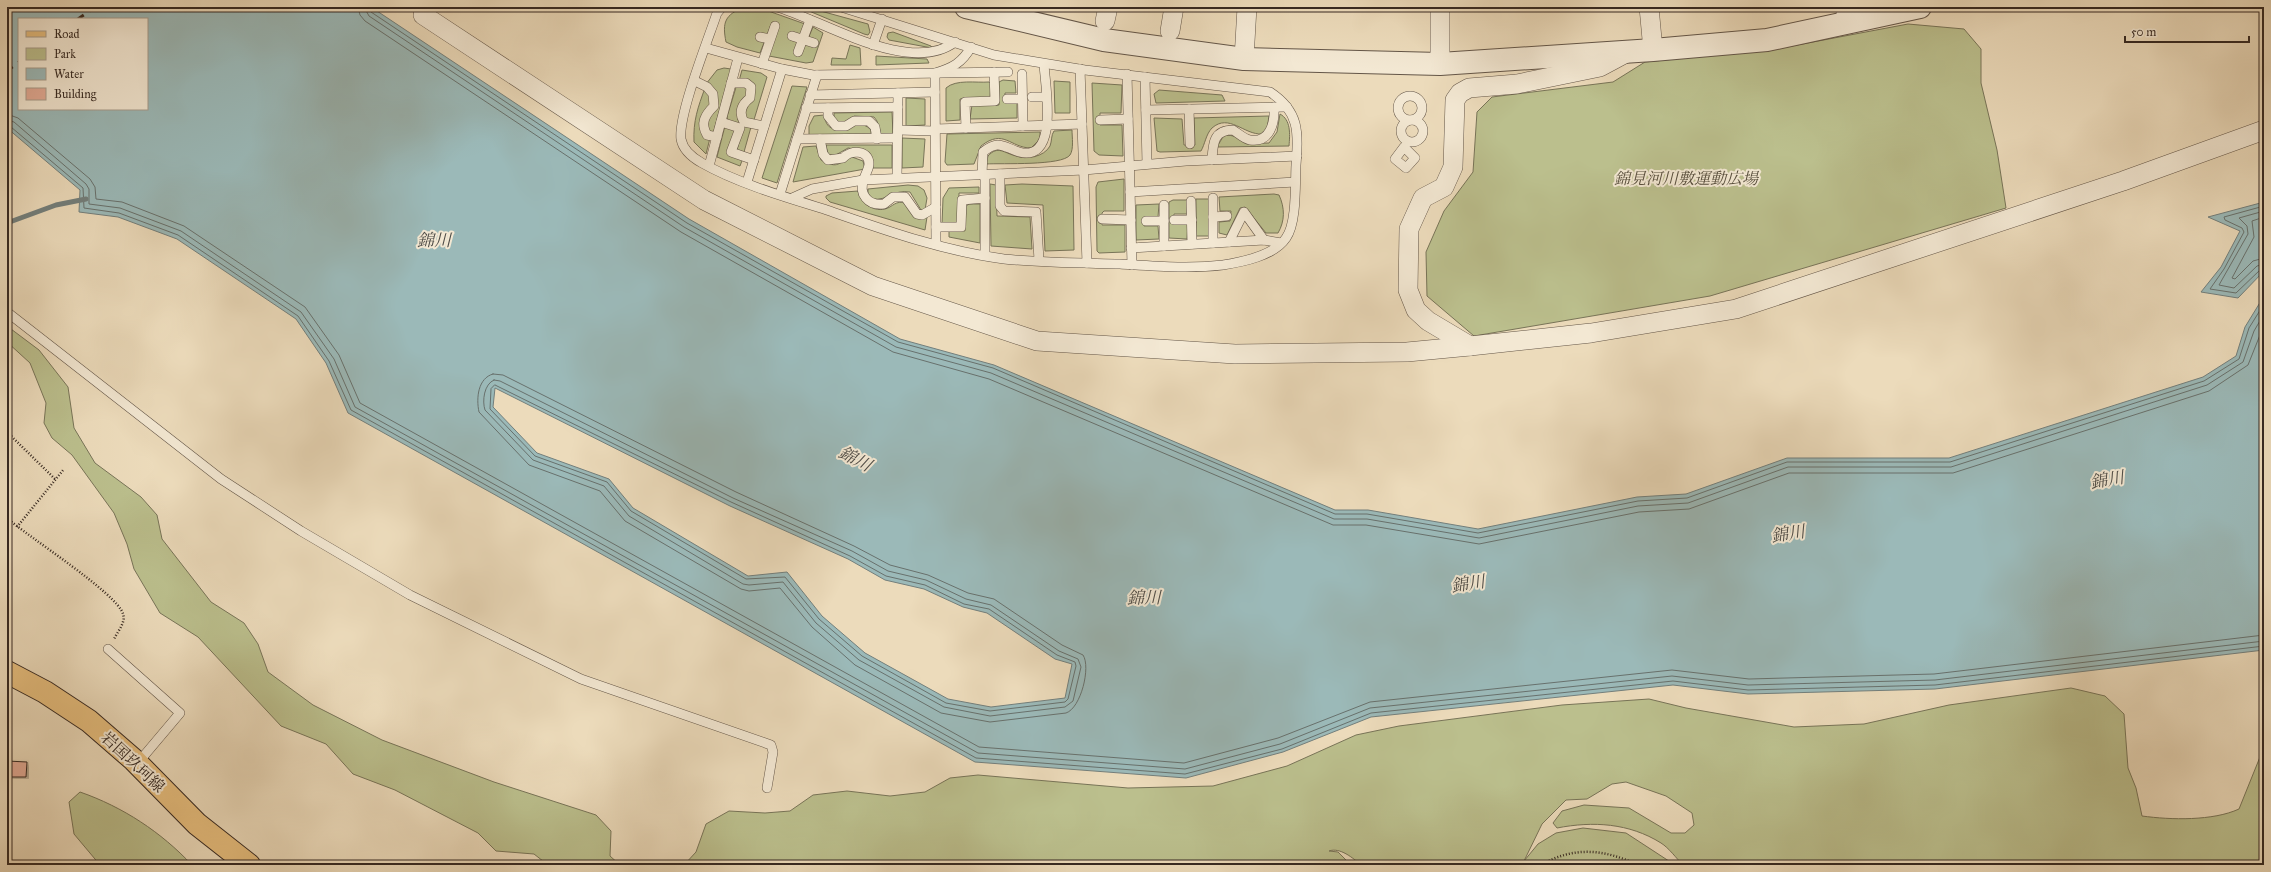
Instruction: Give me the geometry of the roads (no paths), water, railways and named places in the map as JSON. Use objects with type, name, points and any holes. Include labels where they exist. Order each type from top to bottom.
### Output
[{"type":"main road","name":"岩国玖珂線","points":[[7,672],[45,692],[89,721],[137,764],[197,824],[249,865]]},
{"type":"street","points":[[1170,31],[1174,7]]},
{"type":"street","points":[[1244,59],[1247,7]]},
{"type":"street","points":[[1440,7],[1440,64]]},
{"type":"street","points":[[1649,7],[1653,50]]},
{"type":"street","points":[[970,8],[1104,40],[1244,59],[1440,64],[1653,50],[1767,40],[1841,15],[1920,7]]},
{"type":"street","points":[[423,15],[704,200],[873,286],[1037,341],[1235,354],[1407,352],[1591,333],[1736,309],[2123,181],[2264,130]]},
{"type":"street","points":[[1470,346],[1428,321],[1416,310],[1408,290],[1409,229],[1423,198],[1444,187],[1453,167],[1454,100],[1460,93],[1468,88],[1517,84],[1600,67],[1629,51]]},
{"type":"lane","points":[[722,7],[717,14],[684,115],[681,139],[687,151],[709,166],[747,182],[904,236],[1004,259],[1182,267],[1222,265],[1250,259],[1274,249],[1286,239],[1292,225],[1297,156],[1297,125],[1280,98],[1270,92],[1080,69],[994,55],[841,7]]},
{"type":"lane","points":[[777,7],[892,51],[935,53],[945,50],[955,42]]},
{"type":"lane","points":[[873,45],[882,19]]},
{"type":"lane","points":[[798,52],[810,20]]},
{"type":"lane","points":[[762,64],[775,26]]},
{"type":"lane","points":[[792,36],[814,43]]},
{"type":"lane","points":[[760,37],[770,39]]},
{"type":"lane","points":[[935,73],[950,68],[962,60],[971,47]]},
{"type":"lane","points":[[706,48],[782,69],[817,75],[1008,72]]},
{"type":"lane","points":[[709,166],[738,58]]},
{"type":"lane","points":[[985,255],[983,152],[990,146],[999,144],[1018,151],[1034,151],[1044,142],[1047,125],[1044,64]]},
{"type":"lane","points":[[747,182],[782,69]]},
{"type":"lane","points":[[1080,69],[1087,263]]},
{"type":"lane","points":[[966,128],[965,102],[995,101],[994,72]]},
{"type":"lane","points":[[935,73],[936,244]]},
{"type":"lane","points":[[1022,74],[1027,98],[1023,126]]},
{"type":"lane","points":[[1126,74],[1132,265]]},
{"type":"lane","points":[[780,194],[817,75]]},
{"type":"lane","points":[[1145,76],[1147,164]]},
{"type":"lane","points":[[695,82],[707,87],[713,94],[714,106],[706,114],[703,122],[707,135],[717,137]]},
{"type":"lane","points":[[731,83],[746,83],[751,87],[750,98],[744,102],[741,111],[744,122],[764,126]]},
{"type":"lane","points":[[810,95],[935,92]]},
{"type":"lane","points":[[897,178],[898,93]]},
{"type":"lane","points":[[1007,99],[1046,97]]},
{"type":"lane","points":[[1411,120],[1404,122],[1396,132],[1409,143],[1420,139],[1423,132],[1421,125],[1415,120],[1411,120],[1401,116],[1394,109],[1403,99],[1410,97],[1417,99],[1422,110],[1418,117],[1411,120]]},
{"type":"lane","points":[[806,108],[898,107]]},
{"type":"lane","points":[[1212,160],[1214,138],[1219,133],[1233,130],[1248,140],[1261,139],[1269,134],[1274,123],[1274,107]]},
{"type":"lane","points":[[1146,110],[1287,107]]},
{"type":"lane","points":[[828,108],[828,116],[836,126],[846,126],[854,121],[869,121],[875,127],[877,139]]},
{"type":"lane","points":[[1189,109],[1190,144]]},
{"type":"lane","points":[[1100,120],[1128,120]]},
{"type":"lane","points":[[721,122],[740,128],[731,152],[754,160]]},
{"type":"lane","points":[[797,139],[877,139],[898,134],[935,130],[1082,124]]},
{"type":"lane","points":[[820,139],[823,154],[828,160],[843,158],[848,153],[854,152],[862,153],[867,158],[868,169],[863,180],[862,190],[864,197],[869,202],[884,204],[893,197],[905,197],[917,214],[922,215],[936,207]]},
{"type":"lane","points":[[792,198],[812,189],[863,180],[1084,170],[1147,164],[1297,156]]},
{"type":"lane","points":[[1000,174],[1000,206],[1004,211],[1036,212],[1039,260]]},
{"type":"lane","points":[[1130,192],[1295,182]]},
{"type":"lane","points":[[936,227],[961,227],[962,200],[985,198]]},
{"type":"lane","points":[[1213,198],[1213,243]]},
{"type":"lane","points":[[1191,201],[1192,244]]},
{"type":"lane","points":[[1164,204],[1164,246]]},
{"type":"lane","points":[[1229,242],[1244,212],[1264,240]]},
{"type":"lane","points":[[1213,217],[1228,216]]},
{"type":"lane","points":[[1102,219],[1131,220]]},
{"type":"lane","points":[[1174,220],[1192,220]]},
{"type":"lane","points":[[1146,221],[1164,221]]},
{"type":"lane","points":[[1131,248],[1264,240],[1281,243]]},
{"type":"lane","points":[[7,312],[221,479],[301,531],[410,595],[581,679],[771,744],[773,752],[767,788]]},
{"type":"lane","points":[[108,649],[180,713],[137,764]]},
{"type":"water","name":"錦川","points":[[7,7],[371,7],[689,219],[900,339],[994,365],[1335,510],[1368,510],[1478,529],[1637,497],[1686,494],[1787,458],[1949,458],[2203,377],[2236,356],[2245,327],[2264,296],[2264,650],[1935,689],[1748,694],[1673,685],[1371,717],[1283,752],[1186,778],[975,762],[348,413],[326,363],[296,319],[177,239],[118,217],[79,212],[80,190],[7,128]],"holes":[[[495,388],[730,506],[848,559],[885,580],[924,589],[963,607],[987,613],[1055,659],[1072,664],[1065,698],[991,707],[948,699],[865,653],[822,616],[787,572],[748,576],[633,508],[609,479],[537,453],[493,407]]]},
{"type":"water","points":[[2264,202],[2264,271],[2238,298],[2201,292],[2221,267],[2240,231],[2208,217]]},
{"type":"waterway","points":[[7,223],[56,205],[86,199]]},
{"type":"railway","points":[[79,18],[95,7]]},
{"type":"railway","points":[[7,71],[18,63]]},
{"type":"park label","name":"錦見河川敷運動広場","points":[[1686,178]]}]
